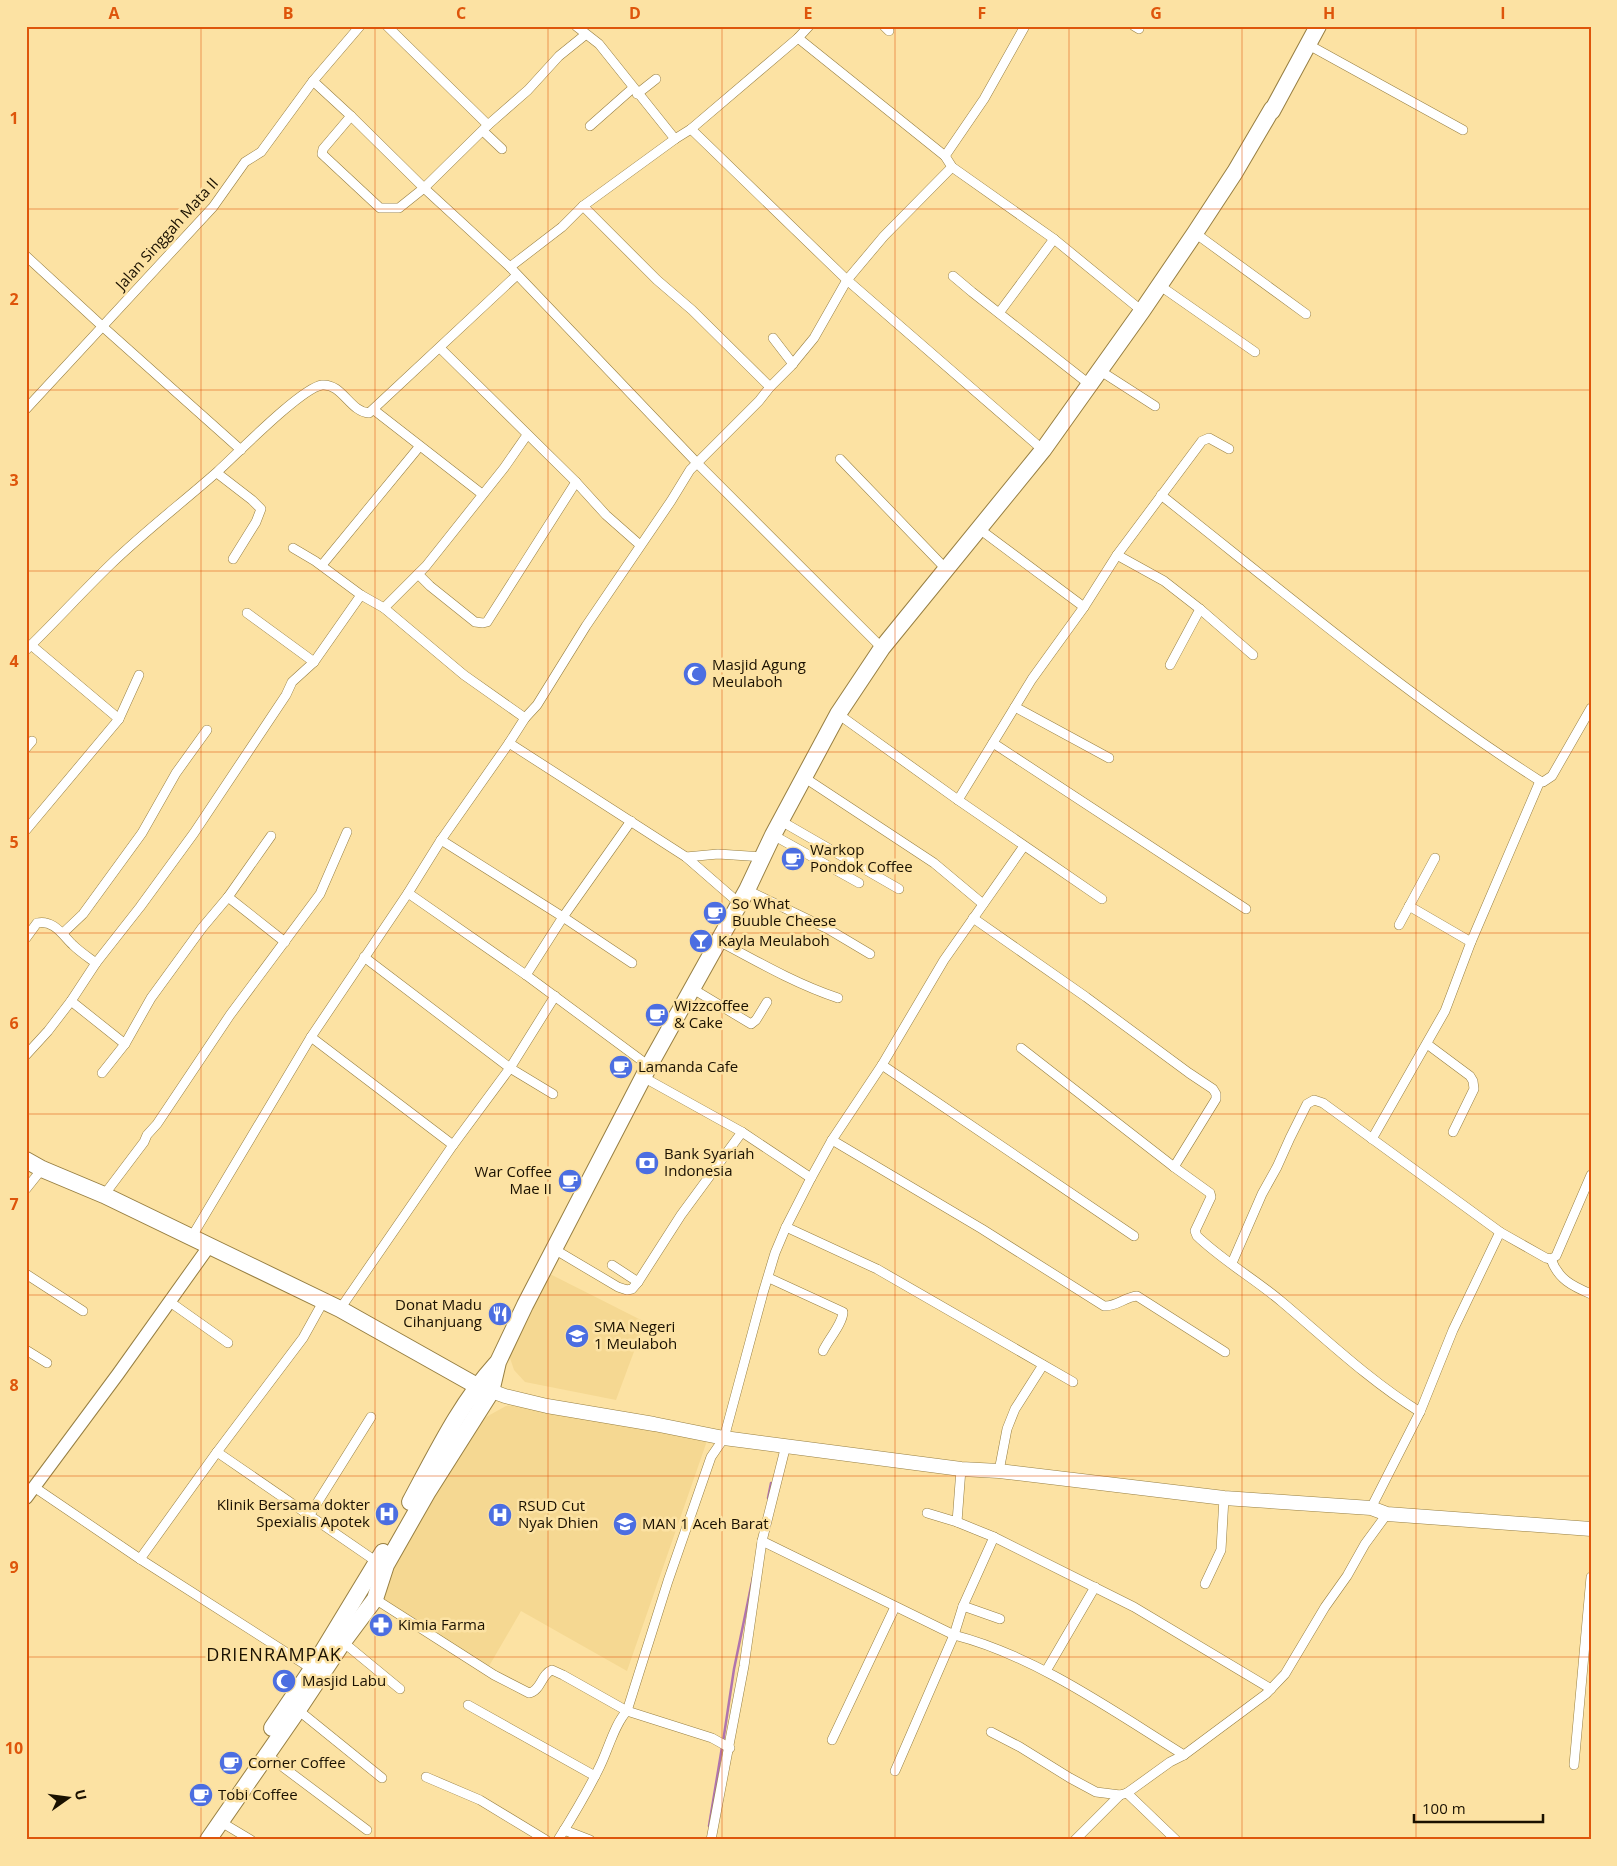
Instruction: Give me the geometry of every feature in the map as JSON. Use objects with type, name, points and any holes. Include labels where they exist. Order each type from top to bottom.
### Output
[{"type":"highway","points":[[208,1840],[343,1642],[375,1599],[386,1565],[484,1389],[512,1329],[646,1071],[744,897],[777,828],[838,714],[882,648],[1043,450],[1142,311],[1235,172],[1272,109],[1272,111],[1318,26]]},
{"type":"highway","points":[[26,1160],[42,1169],[104,1195],[340,1309],[484,1389]]},
{"type":"highway","points":[[196,1840],[214,1816],[312,1668],[377,1562],[457,1415],[484,1389]]},
{"type":"main road","points":[[484,1389],[547,1406],[724,1438],[961,1469],[1224,1498],[1371,1508],[1387,1514],[1591,1529]]},
{"type":"street","name":"Jalan Singgah Mata II","points":[[26,409],[213,207],[245,162],[261,152],[313,81],[360,26]]},
{"type":"street","points":[[387,26],[485,128],[502,149]]},
{"type":"street","points":[[576,26],[585,35],[599,44],[675,139]]},
{"type":"street","points":[[510,267],[562,226],[582,206],[691,129],[798,38],[809,26]]},
{"type":"street","points":[[945,156],[984,99],[1025,26]]},
{"type":"street","points":[[351,116],[323,149],[322,154],[380,208],[399,208],[424,188],[485,128],[528,90],[559,56],[585,35]]},
{"type":"street","points":[[798,38],[945,156],[952,167],[1054,239],[1142,311]]},
{"type":"street","points":[[1307,44],[1463,130]]},
{"type":"street","points":[[590,126],[635,91],[656,79]]},
{"type":"street","points":[[313,81],[424,188],[510,267],[698,464],[882,648]]},
{"type":"street","points":[[691,129],[847,280],[1043,450]]},
{"type":"street","points":[[192,1238],[311,1037],[408,893],[441,840],[509,744],[525,718],[537,705],[586,626],[671,502],[690,470],[759,401],[792,364],[814,338],[847,280],[884,236],[952,167]]},
{"type":"street","points":[[582,206],[770,387]]},
{"type":"street","points":[[1195,233],[1306,314]]},
{"type":"street","points":[[1000,313],[1054,239]]},
{"type":"street","points":[[26,256],[238,446]]},
{"type":"street","points":[[118,718],[29,648],[112,563],[160,519],[217,472],[238,446],[309,391],[318,386],[332,387],[364,413],[369,413],[517,275]]},
{"type":"street","points":[[953,276],[1089,384]]},
{"type":"street","points":[[1159,285],[1256,352]]},
{"type":"street","points":[[773,338],[792,364]]},
{"type":"street","points":[[440,348],[576,482],[606,515],[640,545]]},
{"type":"street","points":[[1099,370],[1155,406]]},
{"type":"street","points":[[374,410],[419,447],[482,494]]},
{"type":"street","points":[[384,608],[418,574],[504,468],[527,435]]},
{"type":"street","points":[[958,800],[1032,679],[1084,607],[1117,555],[1202,441],[1209,438],[1229,450]]},
{"type":"street","points":[[322,565],[419,447]]},
{"type":"street","points":[[840,460],[946,569]]},
{"type":"street","points":[[217,472],[261,509],[256,522],[233,559]]},
{"type":"street","points":[[418,574],[475,622],[487,622],[576,482]]},
{"type":"street","points":[[1161,495],[1309,613],[1446,717],[1540,782]]},
{"type":"street","points":[[978,528],[1084,607]]},
{"type":"street","points":[[293,548],[322,565],[361,595],[384,608],[464,675],[525,718]]},
{"type":"street","points":[[1117,555],[1164,581],[1253,655]]},
{"type":"street","points":[[26,1055],[48,1031],[71,1001],[96,963],[194,834],[286,695],[292,682],[314,662],[361,595]]},
{"type":"street","points":[[1170,664],[1200,609]]},
{"type":"street","points":[[247,613],[314,662]]},
{"type":"street","points":[[26,830],[118,718],[139,675]]},
{"type":"street","points":[[1015,707],[1108,758]]},
{"type":"street","points":[[1372,1139],[1445,1011],[1471,942],[1540,782],[1552,776],[1590,710]]},
{"type":"street","points":[[838,714],[958,800],[1102,899]]},
{"type":"street","points":[[63,933],[83,914],[142,833],[176,773],[207,730]]},
{"type":"street","points":[[993,743],[1246,909]]},
{"type":"street","points":[[509,744],[686,857],[744,897],[828,929],[870,954]]},
{"type":"street","points":[[805,778],[934,863],[983,904]]},
{"type":"street","points":[[526,975],[563,916],[631,822]]},
{"type":"street","points":[[777,828],[859,883]]},
{"type":"street","points":[[777,828],[899,889]]},
{"type":"street","points":[[104,1195],[157,1124],[230,1016],[320,894],[347,832]]},
{"type":"street","points":[[102,1073],[125,1044],[151,998],[202,928],[228,897],[271,836]]},
{"type":"street","points":[[441,840],[563,916],[632,963]]},
{"type":"street","points":[[558,1840],[595,1776],[620,1719],[627,1711],[668,1581],[711,1457],[724,1438],[763,1293],[786,1226],[832,1140],[882,1065],[944,960],[1024,846]]},
{"type":"street","points":[[686,857],[718,854],[764,857]]},
{"type":"street","points":[[1399,926],[1435,858]]},
{"type":"street","points":[[408,893],[555,996],[646,1071],[811,1178]]},
{"type":"street","points":[[228,897],[285,942]]},
{"type":"street","points":[[1409,906],[1471,942]]},
{"type":"street","points":[[973,918],[1086,997],[1189,1074],[1213,1089],[1216,1099],[1174,1167]]},
{"type":"street","points":[[26,938],[37,923],[41,922],[63,933],[72,945],[96,963]]},
{"type":"street","points":[[719,942],[788,978],[838,998]]},
{"type":"street","points":[[364,957],[510,1068],[553,1094]]},
{"type":"street","points":[[693,989],[751,1024],[756,1020],[767,1002]]},
{"type":"street","points":[[340,1309],[510,1068],[555,996]]},
{"type":"street","points":[[71,1001],[125,1044]]},
{"type":"street","points":[[311,1037],[454,1145]]},
{"type":"street","points":[[1427,1044],[1474,1081],[1474,1089],[1453,1132]]},
{"type":"street","points":[[1021,1048],[1210,1193],[1211,1197],[1195,1231],[1203,1242],[1281,1301],[1328,1343],[1388,1391],[1420,1412]]},
{"type":"street","points":[[882,1065],[1134,1236]]},
{"type":"street","points":[[1232,1263],[1262,1194],[1307,1104],[1314,1100],[1323,1103],[1500,1232],[1546,1258],[1551,1259],[1556,1256],[1591,1175]]},
{"type":"street","points":[[554,1249],[618,1287],[627,1290],[632,1288],[638,1282],[681,1215],[742,1132]]},
{"type":"street","points":[[832,1140],[982,1229],[1104,1306],[1111,1307],[1130,1296],[1137,1296],[1225,1352]]},
{"type":"street","points":[[26,1189],[42,1169]]},
{"type":"street","points":[[786,1226],[876,1269],[1073,1382]]},
{"type":"street","points":[[1371,1508],[1420,1412],[1453,1330],[1500,1232]]},
{"type":"street","points":[[26,1498],[210,1246]]},
{"type":"street","points":[[1551,1259],[1554,1269],[1571,1286],[1591,1294]]},
{"type":"street","points":[[612,1265],[638,1282]]},
{"type":"street","points":[[26,1274],[83,1311]]},
{"type":"street","points":[[769,1278],[844,1312],[841,1321],[827,1341],[823,1351]]},
{"type":"street","points":[[170,1302],[228,1343]]},
{"type":"street","points":[[140,1559],[217,1452],[303,1338],[323,1302]]},
{"type":"street","points":[[26,1350],[47,1364]]},
{"type":"street","points":[[999,1472],[1007,1429],[1015,1409],[1043,1365]]},
{"type":"street","points":[[309,1516],[371,1417]]},
{"type":"street","points":[[711,1840],[730,1748],[747,1649],[762,1541],[786,1445]]},
{"type":"street","points":[[217,1452],[377,1562]]},
{"type":"street","points":[[957,1522],[961,1469]]},
{"type":"street","points":[[34,1487],[140,1559],[312,1668]]},
{"type":"street","points":[[1204,1584],[1221,1550],[1224,1498]]},
{"type":"street","points":[[927,1512],[994,1537],[1134,1607],[1272,1688]]},
{"type":"street","points":[[1075,1840],[1124,1794],[1170,1762],[1184,1755],[1272,1688],[1285,1674],[1365,1544],[1387,1514]]},
{"type":"street","points":[[895,1770],[954,1635],[962,1606],[994,1537]]},
{"type":"street","points":[[762,1541],[954,1635],[980,1642],[1046,1671],[1184,1755]]},
{"type":"street","points":[[1574,1764],[1591,1577]]},
{"type":"street","points":[[1046,1671],[1094,1587]]},
{"type":"street","points":[[375,1599],[494,1675],[528,1693],[534,1692],[548,1672],[552,1670],[627,1711],[716,1740],[730,1748]]},
{"type":"street","points":[[962,1606],[1000,1619]]},
{"type":"street","points":[[832,1740],[895,1607]]},
{"type":"street","points":[[343,1642],[400,1689]]},
{"type":"street","points":[[468,1705],[595,1776]]},
{"type":"street","points":[[298,1710],[382,1778]]},
{"type":"street","points":[[991,1732],[1096,1792],[1124,1794],[1176,1840]]},
{"type":"street","points":[[267,1755],[367,1830]]},
{"type":"street","points":[[426,1777],[480,1800],[546,1840]]},
{"type":"street","points":[[221,1822],[251,1840]]},
{"type":"street","points":[[564,1830],[590,1840]]},
{"type":"shaded area","name":"SMA Negeri 1 Meulaboh","points":[[546,1272],[645,1322],[616,1400],[525,1382],[514,1370],[507,1349]]},
{"type":"shaded area","name":"RSUD Cut Nyak Dhien","points":[[527,1403],[708,1438],[627,1671],[521,1611],[485,1673],[373,1599],[471,1431],[486,1417],[506,1406]]},
{"type":"waterway","points":[[768,1498],[771,1483]]},
{"type":"waterway","points":[[723,1742],[734,1669],[753,1577]]},
{"type":"waterway","points":[[709,1826],[722,1747]]},
{"type":"place","name":"Masjid Agung Meulaboh","points":[[695,674]]},
{"type":"place","name":"Warkop Pondok Coffee","points":[[793,859]]},
{"type":"place","name":"So What Buuble Cheese","points":[[715,913]]},
{"type":"place","name":"Kayla Meulaboh","points":[[701,941]]},
{"type":"place","name":"Wizzcoffee & Cake","points":[[657,1015]]},
{"type":"place","name":"Lamanda Cafe","points":[[621,1067]]},
{"type":"place","name":"Bank Syariah Indonesia","points":[[647,1163]]},
{"type":"place","name":"War Coffee Mae II","points":[[570,1181]]},
{"type":"place","name":"Donat Madu Cihanjuang","points":[[500,1314]]},
{"type":"place","name":"SMA Negeri 1 Meulaboh","points":[[577,1336]]},
{"type":"place","name":"Klinik Bersama dokter Spexialis Apotek","points":[[387,1514]]},
{"type":"place","name":"RSUD Cut Nyak Dhien","points":[[500,1515]]},
{"type":"place","name":"MAN 1 Aceh Barat","points":[[625,1524]]},
{"type":"place","name":"Kimia Farma","points":[[381,1625]]},
{"type":"place","name":"Masjid Labu","points":[[284,1681]]},
{"type":"place","name":"Corner Coffee","points":[[231,1763]]},
{"type":"place","name":"Tobi Coffee","points":[[201,1795]]},
{"type":"district","name":"DRIENRAMPAK","points":[[274,1655]]}]
